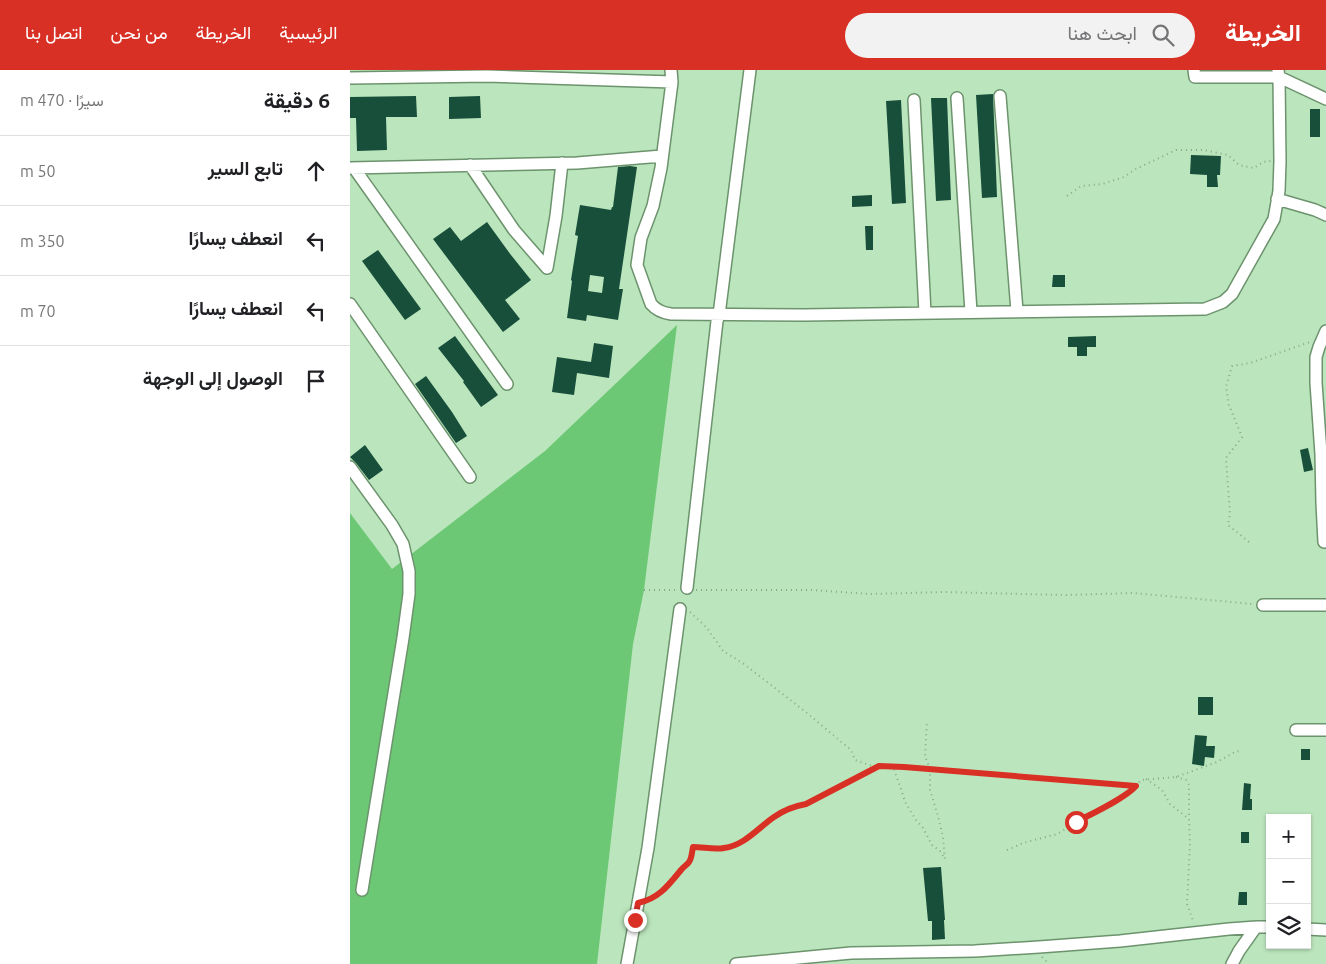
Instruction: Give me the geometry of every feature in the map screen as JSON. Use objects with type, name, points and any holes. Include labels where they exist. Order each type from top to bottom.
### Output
[{"type":"street","points":[[688,589],[717,321],[750,70]]},
{"type":"street","points":[[1194,70],[1195,77],[1278,73],[1326,99]]},
{"type":"street","points":[[350,78],[672,76],[654,206],[641,238],[637,265],[644,287],[655,309],[671,314],[719,315],[1205,309],[1223,302],[1232,294],[1274,219],[1279,191],[1280,161],[1278,73]]},
{"type":"street","points":[[1000,96],[1017,312]]},
{"type":"street","points":[[957,98],[971,312]]},
{"type":"street","points":[[914,100],[925,313]]},
{"type":"street","points":[[352,168],[562,163],[662,156]]},
{"type":"street","points":[[470,166],[514,230],[547,268],[556,216],[562,163]]},
{"type":"street","points":[[352,168],[507,384]]},
{"type":"street","points":[[1277,199],[1315,210],[1326,216]]},
{"type":"street","points":[[350,304],[470,477]]},
{"type":"street","points":[[1324,542],[1316,357],[1325,334]]},
{"type":"street","points":[[350,467],[392,525],[403,544],[408,571],[408,594],[403,638],[362,890]]},
{"type":"street","points":[[1263,605],[1326,606]]},
{"type":"street","points":[[627,964],[648,848],[680,609]]},
{"type":"street","points":[[1296,730],[1326,730]]},
{"type":"street","points":[[1232,964],[1256,927]]},
{"type":"street","points":[[736,964],[851,953],[975,951],[1039,947],[1266,927]]},
{"type":"street","points":[[1311,929],[1326,930]]},
{"type":"path","points":[[1067,196],[1081,186],[1102,184],[1124,177],[1136,169],[1176,150],[1203,150],[1228,155],[1239,165],[1254,168],[1263,162],[1280,161]]},
{"type":"path","points":[[1250,542],[1228,525],[1230,514],[1226,458],[1242,438],[1228,405],[1226,387],[1232,366],[1250,363],[1325,334]]},
{"type":"path","points":[[644,590],[811,590],[871,594],[944,592],[1066,595],[1133,594],[1263,605]]},
{"type":"path","points":[[680,609],[692,612],[707,628],[723,651],[744,664],[807,713],[851,750],[856,760],[872,766],[1136,786]]},
{"type":"path","points":[[885,766],[894,769],[906,804],[923,828],[932,845],[940,851],[944,860],[943,837],[930,790],[930,769],[925,756],[927,721]]},
{"type":"path","points":[[1007,850],[1023,843],[1057,834],[1133,789],[1141,780],[1176,777],[1217,762],[1240,751]]},
{"type":"path","points":[[638,903],[648,901],[663,892],[690,861],[693,847],[724,848],[743,841],[782,812],[806,804],[879,766]]},
{"type":"path","points":[[1176,777],[1186,780],[1189,786],[1188,904],[1192,922],[1201,932]]},
{"type":"path","points":[[1146,779],[1162,790],[1170,804],[1189,819]]},
{"type":"green space","points":[[677,325],[644,590],[633,644],[597,964],[350,964],[350,513],[392,569],[545,451]]},
{"type":"building","points":[[993,94],[997,197],[982,198],[976,95]]},
{"type":"building","points":[[416,96],[417,117],[386,117],[387,150],[357,151],[356,118],[350,118],[350,97]]},
{"type":"building","points":[[480,96],[481,118],[449,119],[449,97]]},
{"type":"building","points":[[931,98],[947,98],[951,200],[936,201]]},
{"type":"building","points":[[901,100],[906,203],[892,204],[886,101]]},
{"type":"building","points":[[1310,109],[1320,109],[1320,137],[1310,137]]},
{"type":"building","points":[[1191,155],[1221,156],[1220,175],[1217,175],[1218,187],[1207,187],[1207,175],[1190,174]]},
{"type":"building","points":[[618,167],[637,167],[619,289],[623,289],[618,320],[587,315],[586,321],[567,318],[578,236],[575,235],[580,205],[611,210]],"holes":[[[590,275],[604,277],[602,293],[588,291]]]},
{"type":"building","points":[[872,195],[872,206],[852,207],[852,196]]},
{"type":"building","points":[[487,222],[531,280],[505,300],[520,319],[503,332],[433,239],[450,227],[461,241]]},
{"type":"building","points":[[865,226],[873,226],[873,250],[866,250]]},
{"type":"building","points":[[378,250],[421,309],[405,320],[362,261]]},
{"type":"building","points":[[1053,275],[1065,275],[1065,287],[1052,287]]},
{"type":"building","points":[[455,336],[498,395],[481,407],[464,381],[438,348]]},
{"type":"building","points":[[1096,336],[1096,347],[1087,347],[1087,356],[1077,356],[1077,347],[1068,347],[1068,337]]},
{"type":"building","points":[[594,343],[613,346],[609,378],[577,373],[574,395],[552,392],[557,357],[591,362]]},
{"type":"building","points":[[426,376],[467,436],[456,443],[415,384]]},
{"type":"building","points":[[365,445],[383,470],[369,480],[350,457]]},
{"type":"building","points":[[1308,448],[1313,470],[1304,472],[1300,450]]},
{"type":"building","points":[[1198,697],[1213,697],[1213,715],[1198,715]]},
{"type":"building","points":[[1195,735],[1207,736],[1206,746],[1215,746],[1214,758],[1205,757],[1204,766],[1192,764]]},
{"type":"building","points":[[1301,749],[1310,749],[1310,760],[1301,760]]},
{"type":"building","points":[[1244,783],[1251,784],[1250,799],[1252,799],[1252,810],[1242,810]]},
{"type":"building","points":[[1241,832],[1249,832],[1249,843],[1241,843]]},
{"type":"building","points":[[941,867],[945,939],[932,940],[932,921],[928,921],[923,868]]},
{"type":"building","points":[[1239,892],[1247,892],[1247,905],[1238,905]]},
{"type":"route","points":[[635,920],[638,903],[648,901],[663,892],[690,861],[693,847],[724,848],[743,841],[782,812],[806,804],[879,766],[1136,786],[1111,803],[1076,822]]}]
